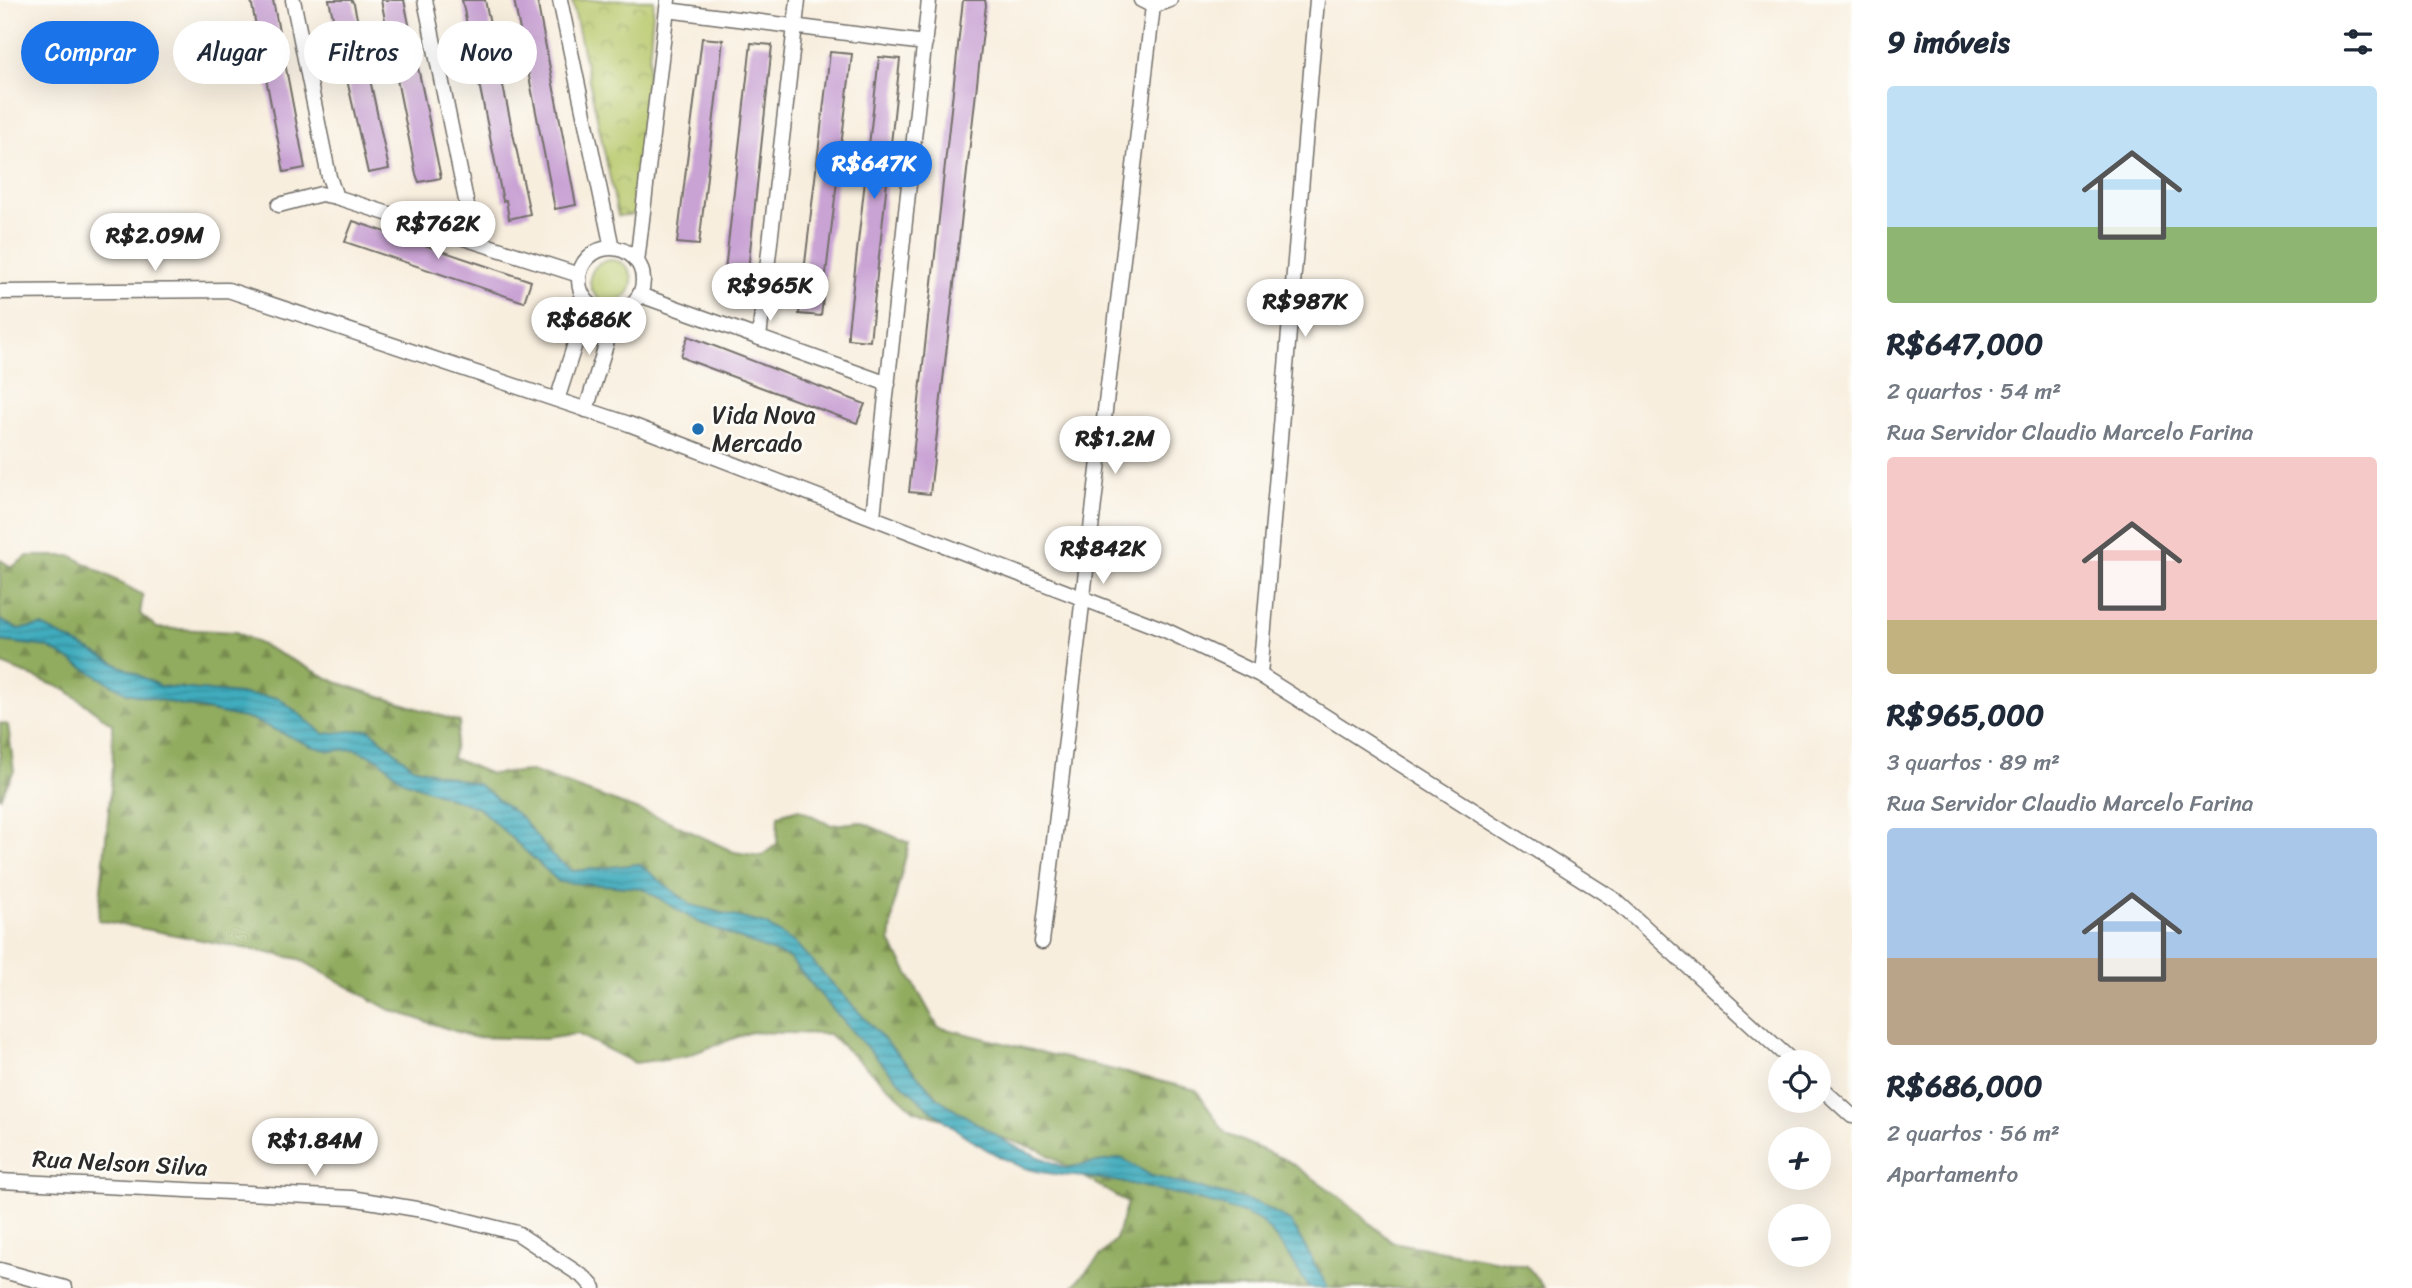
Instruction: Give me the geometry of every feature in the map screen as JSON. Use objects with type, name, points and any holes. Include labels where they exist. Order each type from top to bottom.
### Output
[{"type":"street","points":[[293,0],[329,177],[336,197]]},
{"type":"street","points":[[425,0],[470,220],[469,237]]},
{"type":"street","points":[[559,0],[612,248]]},
{"type":"street","points":[[760,338],[798,0]]},
{"type":"street","points":[[873,516],[929,0]]},
{"type":"street","points":[[1042,942],[1083,596],[1147,3],[1170,0]]},
{"type":"street","points":[[1260,675],[1317,0]]},
{"type":"street","points":[[638,262],[667,5],[795,27],[925,43]]},
{"type":"street","points":[[279,205],[321,194],[336,197],[469,237],[579,275]]},
{"type":"street","points":[[612,248],[626,251],[638,262],[643,275],[640,295],[626,309],[606,312],[588,303],[582,295],[579,275],[588,257],[596,251],[612,248]]},
{"type":"street","points":[[0,292],[228,290],[586,410],[1083,596],[1260,675],[1615,900],[1780,1050]]},
{"type":"street","points":[[640,295],[888,384]]},
{"type":"street","points":[[557,400],[588,303]]},
{"type":"street","points":[[586,410],[616,312]]},
{"type":"street","points":[[1831,1097],[1852,1116]]},
{"type":"street","name":"Rua Nelson Silva","points":[[0,1181],[351,1198],[428,1210],[517,1233],[585,1278],[594,1288]]},
{"type":"street","points":[[0,1270],[65,1288]]},
{"type":"green space","points":[[572,0],[654,0],[636,214],[618,216]]},
{"type":"green space","points":[[611,260],[626,266],[632,281],[626,296],[611,302],[596,296],[590,281],[596,266]]},
{"type":"green space","points":[[28,556],[72,556],[143,595],[140,614],[157,628],[236,632],[336,682],[460,722],[452,758],[491,774],[531,771],[666,820],[734,852],[761,856],[777,844],[778,815],[799,809],[831,825],[861,822],[909,843],[895,899],[890,941],[938,1027],[1196,1090],[1226,1134],[1288,1161],[1336,1194],[1392,1242],[1527,1266],[1544,1288],[1071,1288],[1116,1239],[1127,1203],[1040,1150],[914,1110],[829,1034],[751,1032],[686,1056],[635,1063],[577,1034],[546,1039],[473,1037],[388,1009],[299,959],[98,920],[113,767],[112,724],[66,690],[0,663],[0,560],[12,567]]},
{"type":"green space","points":[[0,723],[8,725],[14,771],[0,798]]},
{"type":"water","points":[[0,620],[18,629],[42,626],[160,686],[279,698],[324,734],[369,729],[413,767],[479,785],[522,818],[552,856],[573,871],[639,864],[691,905],[765,924],[796,944],[939,1099],[1010,1144],[1065,1168],[1121,1158],[1152,1176],[1258,1203],[1291,1222],[1328,1288],[1309,1288],[1275,1238],[1262,1223],[1251,1217],[1155,1189],[1034,1171],[981,1146],[950,1125],[891,1073],[789,958],[698,922],[642,888],[559,882],[479,808],[403,781],[379,759],[354,749],[330,751],[311,746],[253,720],[127,693],[47,647],[0,641]]},
{"type":"building","points":[[251,0],[273,0],[277,21],[255,21]]},
{"type":"building","points":[[329,0],[351,0],[358,21],[334,21]]},
{"type":"building","points":[[381,0],[404,0],[408,21],[385,21]]},
{"type":"building","points":[[462,0],[485,0],[489,21],[466,21]]},
{"type":"building","points":[[514,0],[537,0],[576,205],[555,209],[530,84],[537,84],[537,21],[518,21]]},
{"type":"building","points":[[963,0],[985,0],[986,5],[930,494],[909,492]]},
{"type":"building","points":[[702,38],[723,40],[699,245],[677,243]]},
{"type":"building","points":[[751,43],[772,45],[746,289],[724,287],[724,279]]},
{"type":"building","points":[[830,52],[852,54],[821,316],[799,314]]},
{"type":"building","points":[[879,57],[900,59],[870,341],[848,339],[848,331]]},
{"type":"building","points":[[267,84],[289,84],[305,168],[284,172]]},
{"type":"building","points":[[348,84],[371,84],[389,169],[368,173]]},
{"type":"building","points":[[398,84],[421,84],[441,178],[419,182]]},
{"type":"building","points":[[479,84],[503,84],[530,214],[509,219],[506,200],[503,201]]},
{"type":"building","points":[[353,221],[531,281],[524,302],[345,242]]},
{"type":"building","points":[[688,336],[865,404],[857,423],[688,360],[681,356]]},
{"type":"place","name":"Vida Nova Mercado","points":[[698,429]]}]
